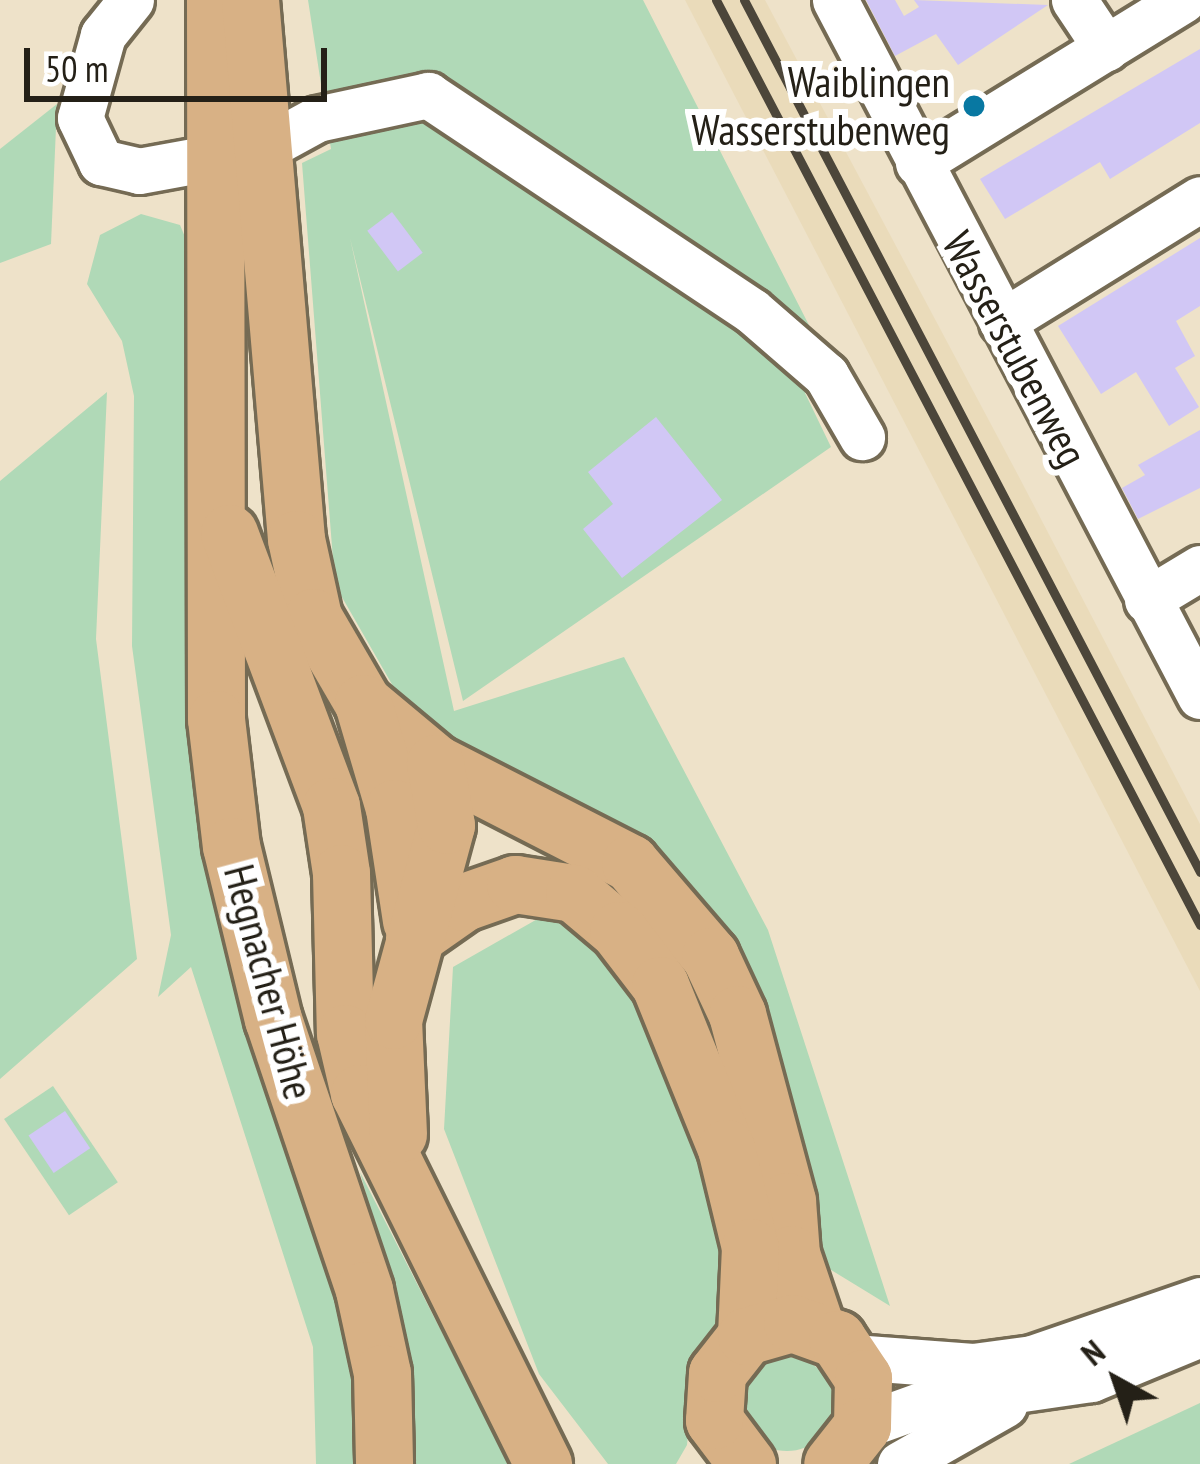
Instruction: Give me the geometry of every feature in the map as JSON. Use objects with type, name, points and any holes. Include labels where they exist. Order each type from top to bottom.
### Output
[{"type":"main road","name":"Hegnacher Höhe","points":[[215,0],[296,539],[313,617],[363,703],[394,808],[414,937]]},
{"type":"main road","name":"Hegnacher Höhe","points":[[250,0],[214,489],[212,634],[231,846],[273,1019],[364,1290],[382,1373],[384,1464]]},
{"type":"main road","name":"Hegnacher Höhe","points":[[214,489],[331,806],[345,1033],[359,1093],[543,1464]]},
{"type":"main road","name":"Hegnacher Höhe","points":[[363,703],[435,764],[630,863],[710,956],[737,1014],[787,1201],[790,1254],[834,1342],[863,1378],[865,1451]]},
{"type":"main road","name":"Hegnacher Höhe","points":[[409,1194],[392,1099],[393,1020],[446,825],[435,764]]},
{"type":"main road","points":[[414,937],[464,902],[515,884],[574,893],[618,930],[660,985],[726,1148],[750,1247],[746,1336]]},
{"type":"main road","points":[[721,1449],[717,1373],[746,1336],[768,1326],[834,1342]]},
{"type":"street","points":[[131,0],[89,68],[80,118],[88,146],[119,171],[240,152],[317,118],[428,95],[752,311],[826,375],[862,437]]},
{"type":"street","name":"Wasserstubenweg","points":[[835,0],[1200,696]]},
{"type":"street","points":[[1074,0],[1106,48]]},
{"type":"street","points":[[917,163],[1183,0]]},
{"type":"street","points":[[1002,322],[1200,199]]},
{"type":"street","points":[[1147,600],[1200,568]]},
{"type":"street","points":[[834,1342],[973,1366],[1032,1358],[1200,1300]]},
{"type":"street","points":[[865,1451],[926,1403],[1028,1392],[1091,1379],[1200,1334]]},
{"type":"shaded area","points":[[685,0],[765,0],[1200,824],[1200,991]]},
{"type":"green space","points":[[308,0],[643,0],[814,335],[805,393],[831,447],[463,701],[350,238],[454,711],[624,657],[768,930],[890,1306],[823,1265],[748,984],[405,707],[335,585],[302,163],[331,149]]},
{"type":"green space","points":[[57,104],[51,244],[0,263],[0,149]]},
{"type":"green space","points":[[141,214],[180,225],[196,263],[189,617],[365,1400],[360,1464],[316,1464],[313,1347],[191,967],[158,997],[171,935],[132,646],[134,396],[122,341],[87,284],[100,235]]},
{"type":"green space","points":[[107,392],[96,639],[137,959],[0,1079],[0,481]]},
{"type":"green space","points":[[548,913],[577,921],[660,1026],[732,1256],[727,1318],[695,1363],[687,1445],[676,1464],[608,1464],[539,1374],[444,1129],[453,967]]},
{"type":"green space","points":[[53,1086],[118,1182],[69,1215],[4,1119]]},
{"type":"green space","points":[[360,1172],[509,1464],[410,1464],[413,1370]]},
{"type":"green space","points":[[787,1357],[805,1360],[820,1371],[831,1386],[831,1422],[820,1437],[805,1448],[787,1451],[769,1448],[754,1437],[743,1422],[740,1404],[743,1386],[754,1371],[769,1360]]},
{"type":"green space","points":[[1200,1403],[1200,1464],[1069,1464]]},
{"type":"building","points":[[866,0],[895,0],[904,16],[919,7],[914,0],[1048,5],[958,65],[936,34],[895,56]]},
{"type":"building","points":[[1200,49],[1200,123],[1110,179],[1100,162],[1005,219],[980,179]]},
{"type":"building","points":[[392,212],[423,253],[398,271],[367,231]]},
{"type":"building","points":[[1200,238],[1200,306],[1176,321],[1195,356],[1175,368],[1199,407],[1169,426],[1136,372],[1101,394],[1058,326]]},
{"type":"building","points":[[656,417],[722,500],[622,578],[583,529],[613,504],[588,472]]},
{"type":"building","points":[[1200,430],[1200,488],[1138,519],[1122,488],[1145,475],[1138,465]]},
{"type":"building","points":[[65,1111],[90,1148],[54,1173],[29,1136]]},
{"type":"railway","points":[[716,0],[1200,925]]},
{"type":"railway","points":[[744,0],[1200,872]]},
{"type":"place","name":"Waiblingen Wasserstubenweg","points":[[974,106]]}]
